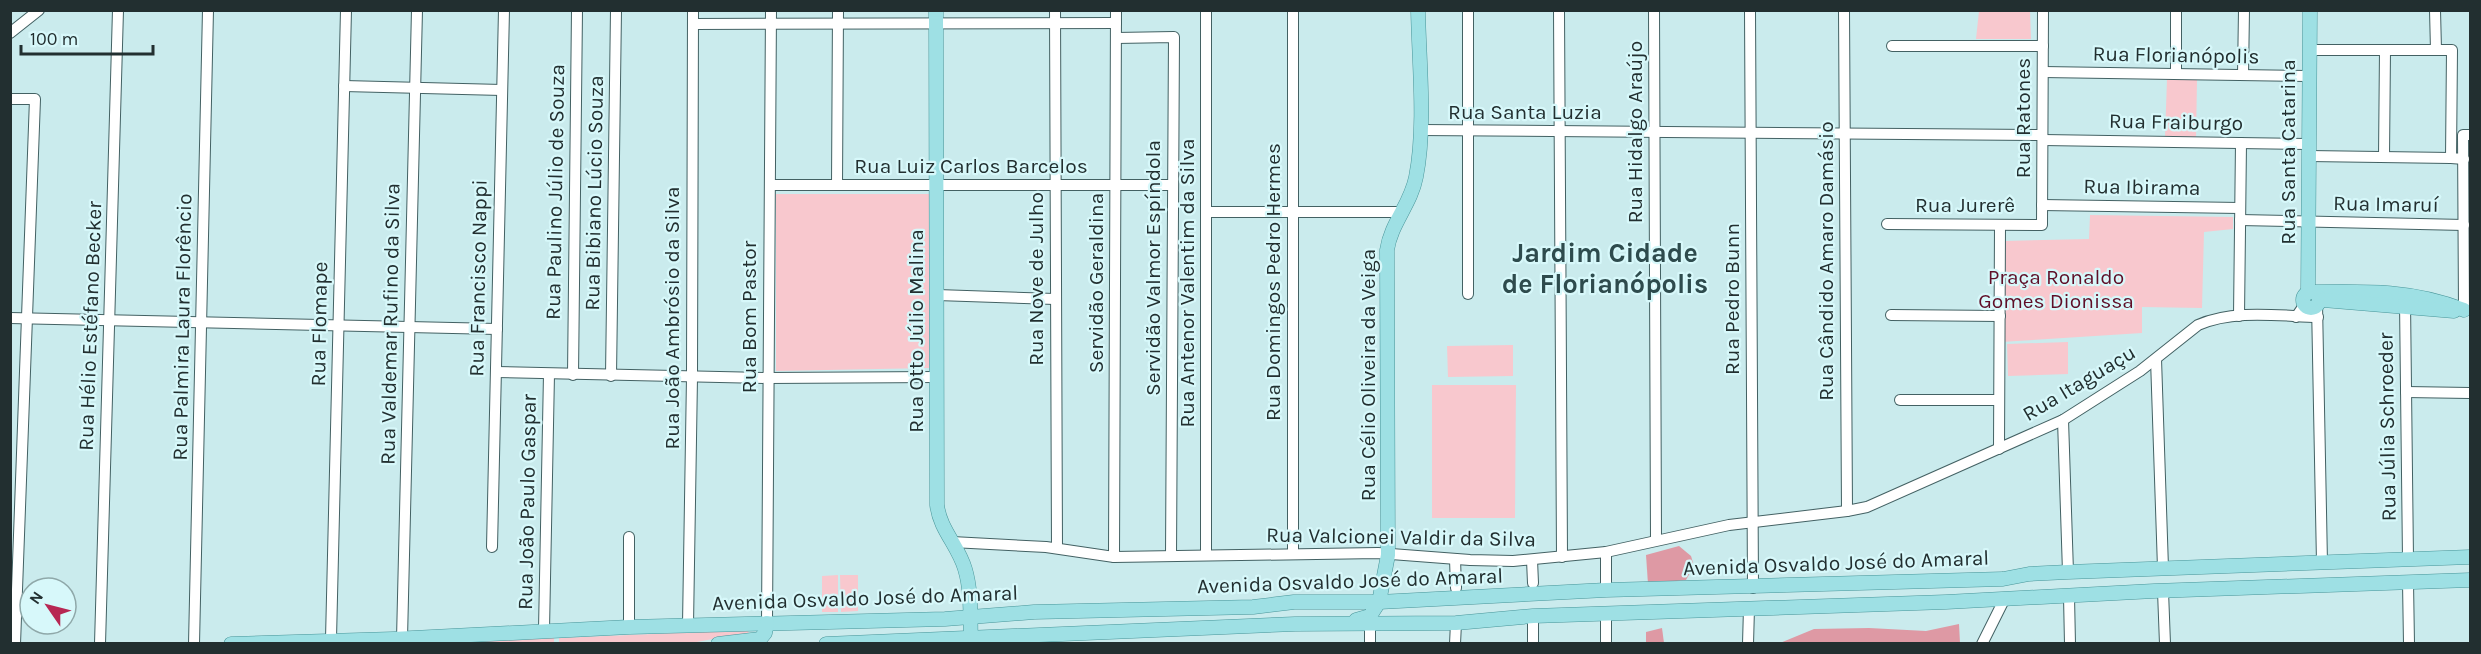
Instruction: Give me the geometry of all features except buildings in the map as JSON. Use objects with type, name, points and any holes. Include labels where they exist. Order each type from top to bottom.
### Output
[{"type":"main road","name":"Rua Célio Oliveira da Veiga","points":[[1379,602],[1388,555],[1387,250],[1391,232],[1415,182],[1420,130],[1418,10]]},
{"type":"main road","name":"Rua Santa Catarina","points":[[2310,10],[2308,221],[2313,302]]},
{"type":"main road","name":"Rua Otto Júlio Malina","points":[[936,17],[938,505],[943,527],[965,566],[969,593],[971,641]]},
{"type":"main road","points":[[2313,302],[2405,300],[2460,311],[2467,310]]},
{"type":"main road","name":"Avenida Osvaldo José do Amaral","points":[[231,644],[330,639],[402,639],[629,627],[970,618],[1034,612],[1253,607],[1294,602],[1379,602],[1606,590],[1753,588],[2003,579],[2029,574],[2068,572],[2470,557]]},
{"type":"main road","points":[[2362,562],[2371,571],[2362,585]]},
{"type":"main road","points":[[2047,596],[2065,591],[2093,590],[2098,586],[2100,580],[2096,571]]},
{"type":"main road","points":[[1946,602],[1940,591],[1946,586],[1981,585],[2003,579]]},
{"type":"main road","name":"Avenida Osvaldo José do Amaral","points":[[826,644],[971,641],[1210,628],[1456,623],[1533,616],[1946,602],[2163,591],[2470,580]]},
{"type":"main road","points":[[1456,623],[1499,614],[1502,604],[1499,599],[1491,597]]},
{"type":"main road","points":[[1340,624],[1368,618],[1379,602]]},
{"type":"main road","points":[[1210,628],[1204,620],[1206,615],[1241,612],[1253,607]]},
{"type":"main road","points":[[718,644],[760,639],[765,633],[767,623]]},
{"type":"street","points":[[10,33],[39,10]]},
{"type":"street","name":"Rua Hélio Estéfano Becker","points":[[100,644],[118,10]]},
{"type":"street","name":"Rua Palmira Laura Florêncio","points":[[194,644],[208,10]]},
{"type":"street","name":"Rua Flomape","points":[[330,639],[346,10]]},
{"type":"street","name":"Rua Valdemar Rufino da Silva","points":[[402,639],[417,10]]},
{"type":"street","name":"Rua Francisco Nappi","points":[[492,547],[504,10]]},
{"type":"street","name":"Rua Paulino Júlio de Souza","points":[[573,375],[577,10]]},
{"type":"street","name":"Rua Bibiano Lúcio Souza","points":[[610,376],[616,10]]},
{"type":"street","name":"Rua João Ambrósio da Silva","points":[[688,626],[692,377],[693,10]]},
{"type":"street","name":"Rua Bom Pastor","points":[[767,623],[771,10]]},
{"type":"street","points":[[837,185],[838,10]]},
{"type":"street","name":"Rua Nove de Julho","points":[[1055,10],[1057,548]]},
{"type":"street","name":"Servidão Geraldina","points":[[1114,557],[1116,10]]},
{"type":"street","name":"Rua Antenor Valentim da Silva","points":[[1206,10],[1206,555]]},
{"type":"street","name":"Rua Domingos Pedro Hermes","points":[[1293,10],[1293,554]]},
{"type":"street","points":[[1468,10],[1468,294]]},
{"type":"street","points":[[1559,10],[1562,557]]},
{"type":"street","name":"Rua Hidalgo Araújo","points":[[1654,10],[1656,540]]},
{"type":"street","name":"Rua Pedro Bunn","points":[[1750,10],[1753,588]]},
{"type":"street","name":"Rua Cândido Amaro Damásio","points":[[1844,10],[1847,512]]},
{"type":"street","name":"Rua Ratones","points":[[2042,225],[2043,10]]},
{"type":"street","points":[[2176,10],[2176,74]]},
{"type":"street","points":[[2243,75],[2244,10]]},
{"type":"street","points":[[2435,10],[2436,50]]},
{"type":"street","points":[[693,24],[838,24],[936,17],[1055,23],[1116,23]]},
{"type":"street","name":"Servidão Valmor Espíndola","points":[[1116,38],[1174,37],[1172,556]]},
{"type":"street","points":[[1892,46],[2043,46]]},
{"type":"street","points":[[2309,50],[2452,50],[2451,158]]},
{"type":"street","points":[[2384,157],[2385,50]]},
{"type":"street","name":"Rua Florianópolis","points":[[2043,72],[2309,76]]},
{"type":"street","points":[[344,86],[501,90]]},
{"type":"street","points":[[10,99],[35,99],[27,318],[15,508],[15,644]]},
{"type":"street","name":"Rua Santa Luzia","points":[[1420,130],[1845,134]]},
{"type":"street","name":"Rua Fraiburgo","points":[[1845,134],[2241,143],[2384,157],[2464,159]]},
{"type":"street","points":[[2467,310],[2463,135],[2470,135]]},
{"type":"street","points":[[2239,316],[2241,143]]},
{"type":"street","name":"Rua Luiz Carlos Barcelos","points":[[770,185],[1173,185]]},
{"type":"street","name":"Rua Ibirama","points":[[2042,205],[2241,208]]},
{"type":"street","points":[[1206,212],[1402,212]]},
{"type":"street","name":"Rua Imaruí","points":[[2240,220],[2464,225]]},
{"type":"street","name":"Rua Jurerê","points":[[1887,224],[2042,225]]},
{"type":"street","points":[[1999,449],[2000,225]]},
{"type":"street","points":[[937,295],[1055,299]]},
{"type":"street","name":"Rua Júlia Schroeder","points":[[2405,300],[2408,559]]},
{"type":"street","points":[[2295,317],[2313,302]]},
{"type":"street","name":"Rua Itaguaçu","points":[[1847,512],[1876,503],[2063,420],[2122,383],[2198,325],[2216,318],[2239,316],[2295,317],[2313,302]]},
{"type":"street","name":"Rua Santa Catarina","points":[[2313,302],[2322,563]]},
{"type":"street","points":[[1891,315],[2000,316]]},
{"type":"street","points":[[10,318],[496,329]]},
{"type":"street","points":[[2156,358],[2163,568]]},
{"type":"street","points":[[496,372],[768,378],[937,377]]},
{"type":"street","name":"Rua João Paulo Gaspar","points":[[544,630],[549,374]]},
{"type":"street","points":[[2406,392],[2470,393]]},
{"type":"street","points":[[1899,400],[1999,400]]},
{"type":"street","points":[[2063,420],[2068,572]]},
{"type":"street","name":"Rua Valcionei Valdir da Silva","points":[[952,542],[1057,548],[1114,557],[1293,554],[1388,555],[1455,560],[1532,560],[1606,552],[1752,522],[1847,512]]},
{"type":"street","points":[[629,537],[629,627]]},
{"type":"street","points":[[1606,552],[1606,590]]},
{"type":"street","points":[[1455,560],[1455,588]]},
{"type":"street","points":[[1532,560],[1533,584]]},
{"type":"street","points":[[2408,582],[2409,644]]},
{"type":"street","points":[[2163,591],[2165,644]]},
{"type":"street","points":[[2069,596],[2070,644]]},
{"type":"street","points":[[1982,644],[2005,598]]},
{"type":"street","points":[[1748,644],[1749,608]]},
{"type":"street","points":[[1606,614],[1606,644]]},
{"type":"street","points":[[1533,616],[1533,644]]},
{"type":"street","points":[[1455,644],[1456,623]]},
{"type":"street","points":[[1370,624],[1370,644]]},
{"type":"green space","points":[[1979,11],[2030,11],[2031,39],[1976,39]]},
{"type":"green space","points":[[2167,79],[2197,80],[2196,138],[2165,137]]},
{"type":"green space","points":[[776,194],[930,194],[929,368],[776,371]]},
{"type":"green space","name":"Praça Ronaldo Gomes Dionissa","points":[[2090,215],[2233,217],[2233,229],[2204,232],[2202,308],[2142,307],[2142,333],[2001,342],[2004,241],[2089,239]]},
{"type":"green space","points":[[2068,342],[2068,374],[2008,376],[2007,344]]},
{"type":"green space","points":[[1513,345],[1513,376],[1448,377],[1447,346]]},
{"type":"green space","points":[[1432,385],[1516,385],[1515,518],[1432,518]]},
{"type":"green space","points":[[838,575],[838,612],[822,612],[822,576]]},
{"type":"green space","points":[[840,575],[858,575],[858,611],[841,612]]},
{"type":"green space","points":[[747,630],[748,636],[718,638],[686,644],[559,644],[559,638]]},
{"type":"green space","points":[[554,636],[554,644],[399,644]]},
{"type":"shaded area","points":[[1679,546],[1691,556],[1694,566],[1686,580],[1648,584],[1646,555]]},
{"type":"shaded area","points":[[1959,624],[1960,643],[1780,643],[1814,629],[1869,628],[1926,631]]},
{"type":"shaded area","points":[[1662,628],[1664,643],[1646,643],[1646,632]]},
{"type":"district","name":"Jardim Cidade de Florianópolis","points":[[1605,268]]}]
